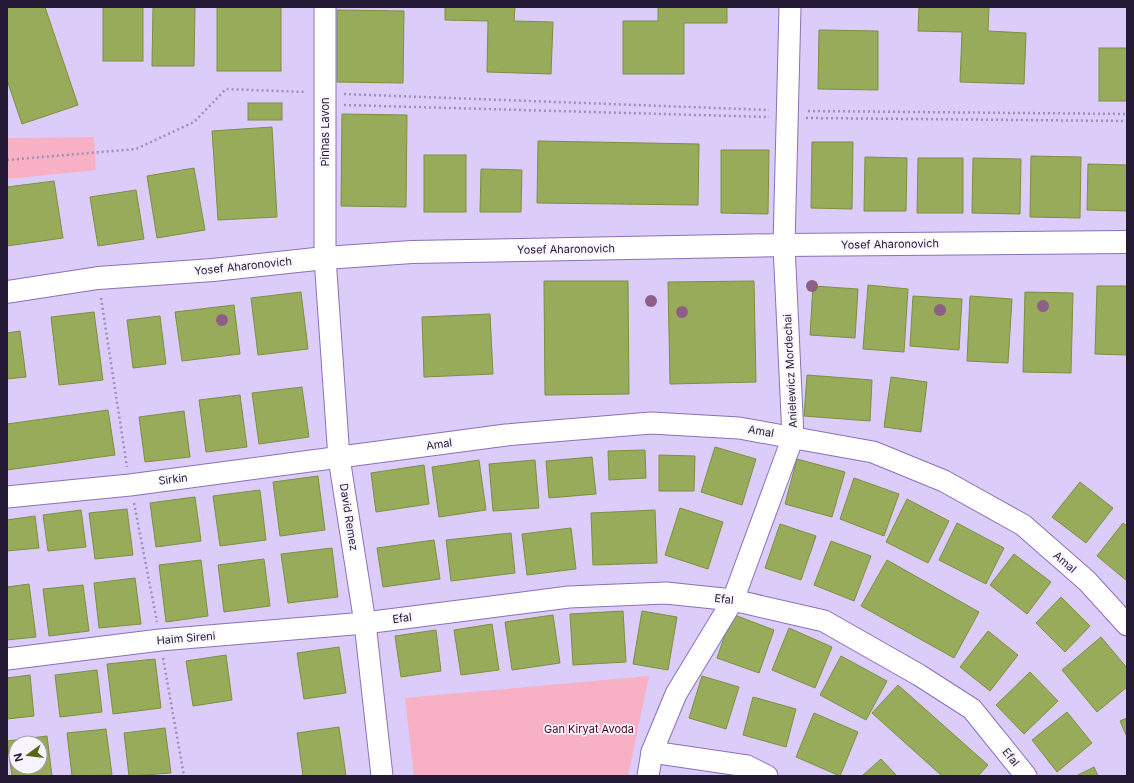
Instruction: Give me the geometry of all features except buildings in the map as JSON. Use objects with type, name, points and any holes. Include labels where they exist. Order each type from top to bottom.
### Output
[{"type":"street","name":"Pinhas Lavon","points":[[325,7],[326,258]]},
{"type":"street","name":"Anielewicz Mordechai","points":[[648,776],[652,752],[676,694],[733,600],[793,437],[784,245],[790,7]]},
{"type":"street","name":"Yosef Aharonovich","points":[[7,292],[98,278],[213,270],[326,258],[412,252],[784,245],[1127,242]]},
{"type":"street","name":"David Remez","points":[[326,258],[339,458],[366,623],[382,776]]},
{"type":"street","name":"Amal","points":[[339,458],[506,435],[651,423],[739,428],[873,452],[944,481],[1024,525],[1087,581],[1127,625]]},
{"type":"street","name":"Sirkin","points":[[7,497],[130,485],[339,458]]},
{"type":"street","name":"Efal","points":[[366,623],[569,597],[666,593],[733,600],[824,621],[919,675],[972,709],[1026,776]]},
{"type":"street","name":"Haim Sireni","points":[[7,659],[160,640],[366,623]]},
{"type":"street","points":[[652,752],[746,766],[767,776]]},
{"type":"path","points":[[7,160],[136,149],[194,122],[226,89],[325,99],[787,114],[1127,121]]},
{"type":"path","points":[[325,99],[787,114],[1127,114]]},
{"type":"path","points":[[98,278],[130,485],[160,640],[184,776]]},
{"type":"green space","points":[[94,137],[96,170],[7,179],[7,138]]},
{"type":"green space","name":"Gan Kiryat Avoda","points":[[649,676],[628,776],[414,776],[405,698]]}]
